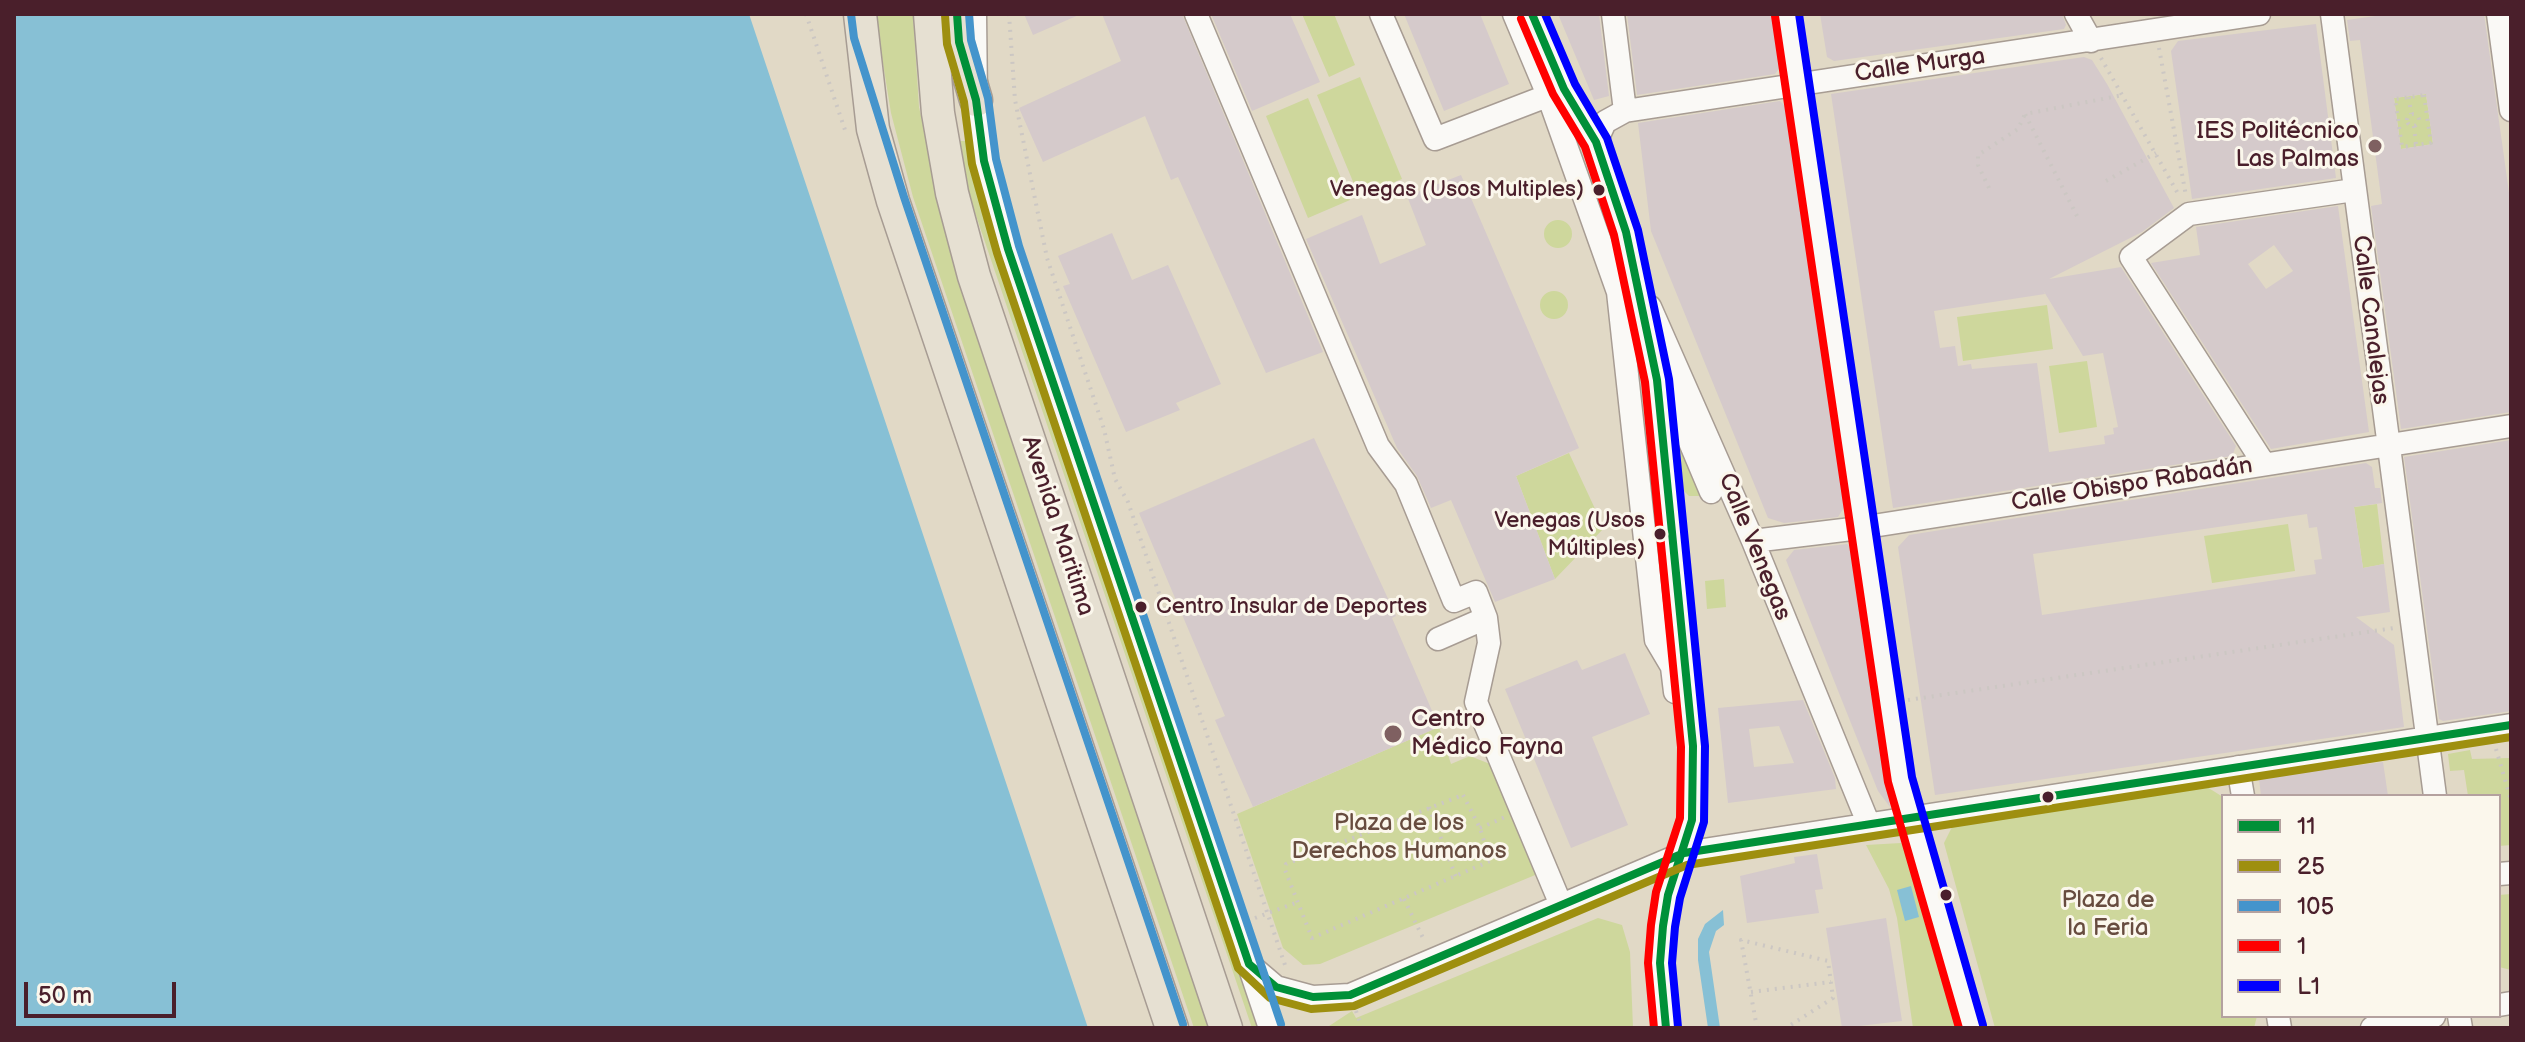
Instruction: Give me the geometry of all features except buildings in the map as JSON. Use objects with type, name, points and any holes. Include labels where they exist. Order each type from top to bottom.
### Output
[{"type":"highway","points":[[839,14],[842,41],[873,129]]},
{"type":"highway","name":"Avenida Maritima","points":[[860,14],[873,129],[893,201],[1172,1028]]},
{"type":"highway","name":"Avenida Maritima","points":[[930,14],[938,113],[952,193],[974,276],[1226,1028]]},
{"type":"highway","points":[[957,14],[959,42],[976,100]]},
{"type":"street","points":[[975,14],[976,100],[984,161],[1008,249],[1270,1028]]},
{"type":"street","points":[[1196,14],[1378,446],[1406,484],[1454,601],[1476,592],[1486,618],[1489,643],[1476,702],[1561,905]]},
{"type":"street","points":[[1381,14],[1435,139],[1556,92]]},
{"type":"street","name":"Calle Venegas","points":[[1514,14],[1556,92],[1596,142],[1626,232],[1657,380],[1693,746],[1692,820],[1684,853],[1668,895],[1663,926],[1660,963],[1666,1028]]},
{"type":"street","name":"Calle Venegas","points":[[1532,14],[1618,292],[1656,640],[1672,667],[1692,820]]},
{"type":"street","points":[[1596,142],[1605,122],[1625,111],[1613,14]]},
{"type":"street","points":[[1787,14],[1860,528],[1900,780],[1971,1028]]},
{"type":"street","points":[[2076,14],[2091,41]]},
{"type":"street","name":"Calle Murga","points":[[1625,111],[2091,41],[2155,22],[2259,14]]},
{"type":"street","name":"Calle Canalejas","points":[[2332,14],[2386,446],[2435,794]]},
{"type":"street","points":[[2498,14],[2511,110]]},
{"type":"street","points":[[2264,464],[2131,257],[2189,214],[2354,190]]},
{"type":"street","name":"Calle Venegas","points":[[1634,271],[1694,401],[1869,825]]},
{"type":"street","points":[[1657,380],[1670,395],[1711,492]]},
{"type":"street","points":[[1688,434],[1694,401]]},
{"type":"street","name":"Calle Obispo Rabadán","points":[[1753,541],[1860,528],[2511,426]]},
{"type":"street","points":[[1438,639],[1486,618]]},
{"type":"street","points":[[1249,964],[1276,987],[1313,997],[1350,995],[1684,853],[2501,727]]},
{"type":"street","points":[[2238,767],[2243,794]]},
{"type":"street","points":[[2372,1028],[2424,1018]]},
{"type":"path","points":[[1009,14],[1015,100],[1047,258],[1104,429],[1115,479],[1128,502],[1287,971]]},
{"type":"path","points":[[2155,22],[2189,214]]},
{"type":"path","points":[[2091,41],[2189,214]]},
{"type":"path","points":[[2025,114],[2123,95]]},
{"type":"path","points":[[2424,95],[2428,119],[2431,143],[2402,147],[2395,99],[2424,95]]},
{"type":"path","points":[[2407,121],[2411,114],[2409,97]]},
{"type":"path","points":[[1989,188],[1978,165],[1978,155],[2018,129],[2025,114]]},
{"type":"path","points":[[2025,114],[2077,216]]},
{"type":"path","points":[[2411,114],[2419,120],[2428,119]]},
{"type":"path","points":[[2416,145],[2414,126],[2419,120]]},
{"type":"path","points":[[2398,122],[2407,121],[2414,126]]},
{"type":"path","points":[[2106,181],[2156,153]]},
{"type":"path","points":[[1906,700],[2412,625]]},
{"type":"path","points":[[2501,727],[2511,800]]},
{"type":"path","points":[[1463,795],[1480,828],[1490,861],[1456,877],[1312,938],[1285,870],[1286,864],[1463,795]]},
{"type":"path","points":[[1429,807],[1456,877]]},
{"type":"path","points":[[1404,899],[1433,960]]},
{"type":"path","points":[[1236,924],[1298,902]]},
{"type":"path","points":[[1757,1028],[1741,940],[1828,961],[1833,998],[1786,1028]]},
{"type":"path","points":[[1750,992],[1831,982]]},
{"type":"path","points":[[1350,995],[1362,1028]]},
{"type":"green space","points":[[875,14],[913,14],[919,107],[949,246],[1209,1028],[1194,1028],[913,197],[891,113]]},
{"type":"green space","points":[[1302,14],[1334,14],[1355,65],[1329,77]]},
{"type":"green space","points":[[1360,77],[1402,179],[1359,196],[1317,95]]},
{"type":"green space","points":[[2426,94],[2433,144],[2401,149],[2394,98]]},
{"type":"green space","points":[[1308,98],[1350,200],[1308,218],[1266,116]]},
{"type":"green space","points":[[958,141],[967,141],[1018,309],[1261,1028],[1252,1028],[969,195]]},
{"type":"green space","points":[[1558,220],[1568,224],[1572,234],[1568,244],[1558,248],[1548,244],[1544,234],[1548,224]]},
{"type":"green space","points":[[1554,291],[1564,295],[1568,305],[1564,315],[1554,319],[1544,315],[1540,305],[1544,295]]},
{"type":"green space","points":[[2047,305],[2053,349],[1963,361],[1957,317]]},
{"type":"green space","points":[[2087,361],[2097,427],[2059,433],[2049,366]]},
{"type":"green space","points":[[1675,433],[1704,496],[1689,496],[1682,489]]},
{"type":"green space","points":[[1569,453],[1604,528],[1555,579],[1516,476]]},
{"type":"green space","points":[[2377,504],[2384,564],[2363,568],[2354,507]]},
{"type":"green space","points":[[2288,524],[2295,571],[2212,583],[2204,536]]},
{"type":"green space","points":[[1724,579],[1726,607],[1707,609],[1705,581]]},
{"type":"green space","name":"Plaza de los Derechos Humanos","points":[[1439,727],[1451,764],[1470,756],[1495,766],[1540,873],[1320,964],[1303,965],[1283,948],[1237,814]]},
{"type":"green space","points":[[2470,750],[2472,759],[2510,758],[2511,845],[2501,846],[2501,794],[2468,794],[2464,770],[2450,771],[2448,754]]},
{"type":"green space","name":"Plaza de la Feria","points":[[2207,787],[2221,796],[2221,1018],[2256,1018],[2254,1028],[1995,1028],[1944,843],[1955,821]]},
{"type":"green space","points":[[1901,843],[1907,848],[1957,1028],[1913,1028],[1897,918],[1889,889],[1866,845]]},
{"type":"green space","points":[[2511,894],[2511,970],[2501,968],[2501,895]]},
{"type":"green space","points":[[1598,918],[1622,925],[1630,952],[1633,1028],[1326,1028],[1352,1011],[1356,1018]]},
{"type":"water","points":[[14,14],[749,14],[1088,1028],[14,1028]]},
{"type":"water","points":[[1911,886],[1919,917],[1905,921],[1897,890]]},
{"type":"water","points":[[1723,910],[1724,925],[1716,931],[1709,952],[1720,1028],[1708,1028],[1698,939],[1705,924]]},
{"type":"transit line","name":"105","points":[[851,14],[854,38],[904,197],[1183,1024]]},
{"type":"transit line","name":"11","points":[[957,14],[959,42],[976,100],[984,161],[1008,249],[1249,964],[1276,987],[1313,997],[1350,995],[1684,853],[2511,725]]},
{"type":"transit line","name":"105","points":[[969,14],[971,40],[988,98],[996,159],[1019,246],[1281,1024]]},
{"type":"transit line","name":"11","points":[[1532,14],[1564,89],[1596,142],[1626,232],[1657,380],[1693,746],[1692,820],[1668,895],[1663,926],[1660,963],[1666,1028]]},
{"type":"transit line","name":"L1","points":[[1545,14],[1575,84],[1607,138],[1638,230],[1669,379],[1705,746],[1704,822],[1680,898],[1675,927],[1672,963],[1678,1027]]},
{"type":"transit line","name":"L1","points":[[1799,14],[1912,777],[1983,1025]]},
{"type":"transit line","name":"25","points":[[945,15],[947,44],[964,102],[972,164],[997,253],[1238,968],[1270,998],[1311,1009],[1354,1006],[1687,865],[2511,737]]},
{"type":"transit line","name":"1","points":[[1775,16],[1888,782],[1959,1028]]},
{"type":"transit line","name":"1","points":[[1521,19],[1553,94],[1585,147],[1614,235],[1645,382],[1681,747],[1680,818],[1656,892],[1651,925],[1648,963],[1654,1028]]},
{"type":"place","name":"IES Politécnico Las Palmas","points":[[2375,146]]},
{"type":"place","name":"Venegas (Usos Multiples)","points":[[1599,190]]},
{"type":"place","name":"Venegas (Usos Múltiples)","points":[[1660,534]]},
{"type":"place","name":"Centro Insular de Deportes","points":[[1141,607]]},
{"type":"place","name":"Centro Médico Fayna","points":[[1393,734]]}]
